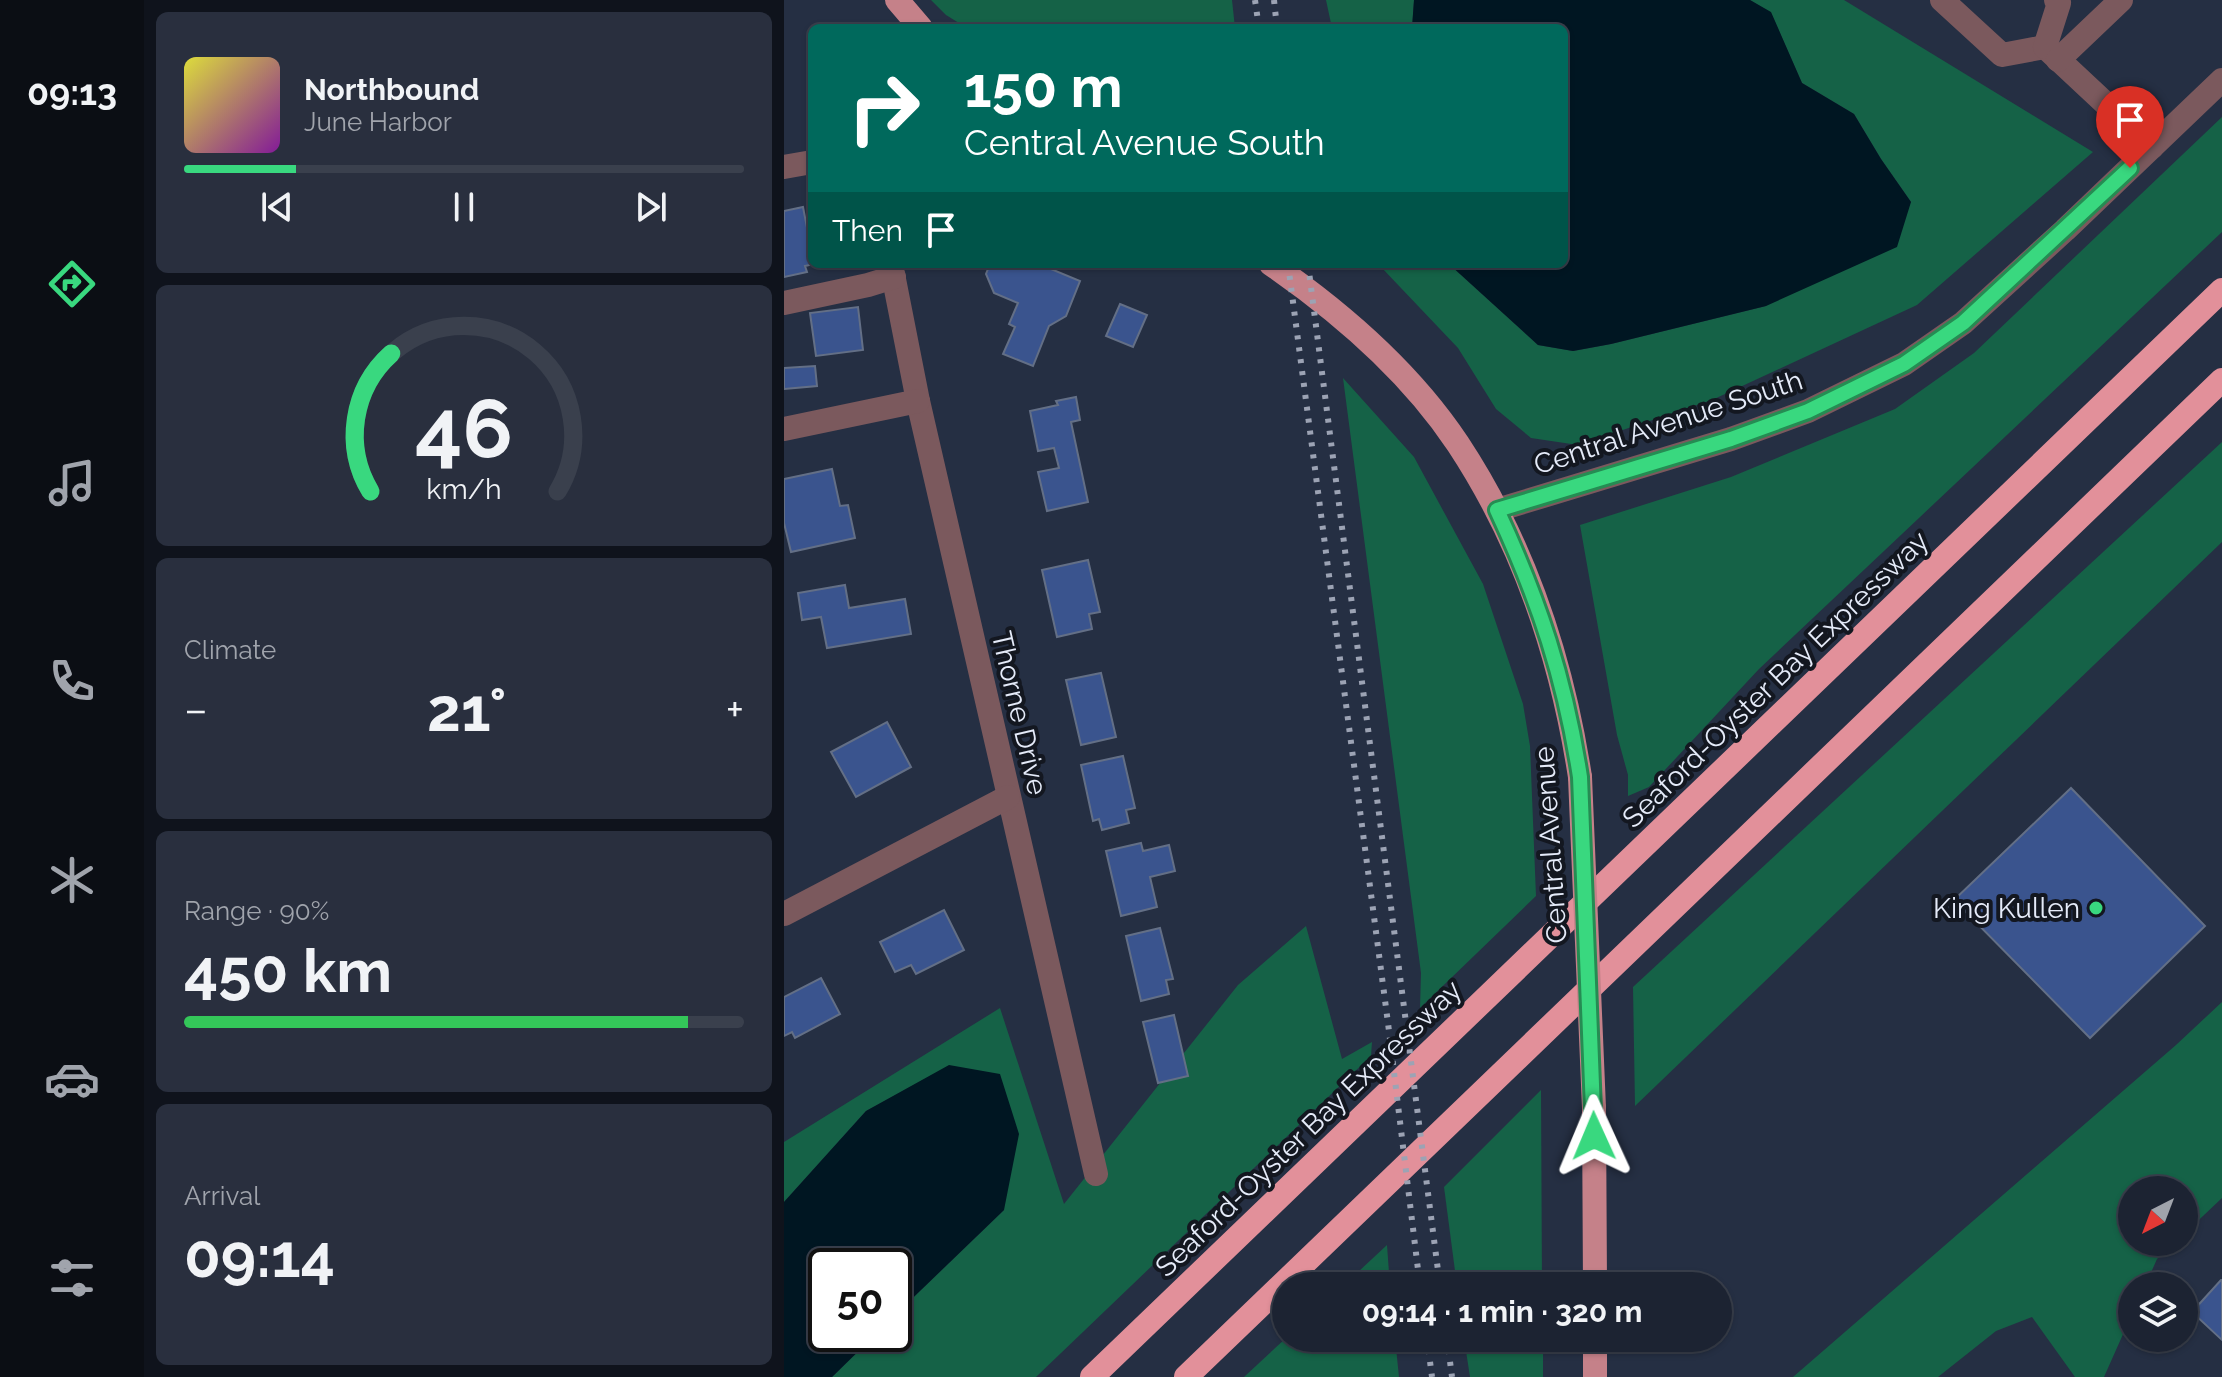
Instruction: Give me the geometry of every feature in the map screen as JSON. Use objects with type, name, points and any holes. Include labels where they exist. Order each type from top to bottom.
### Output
[{"type":"highway","name":"Seaford-Oyster Bay Expressway","points":[[1092,1377],[2222,290]]},
{"type":"highway","points":[[1186,1377],[2222,380]]},
{"type":"main road","points":[[897,0],[918,24]]},
{"type":"main road","name":"Central Avenue","points":[[1277,268],[1319,298],[1376,348],[1457,444],[1497,510],[1539,608],[1554,654],[1566,697],[1580,777],[1594,1108],[1595,1272]]},
{"type":"main road","points":[[1595,1352],[1595,1377]]},
{"type":"street","points":[[1942,0],[2002,55],[2052,53],[2121,0]]},
{"type":"street","points":[[2052,53],[2059,3],[2056,0]]},
{"type":"street","points":[[2052,53],[2152,147]]},
{"type":"street","name":"Central Avenue South","points":[[1497,510],[1731,439],[1808,411],[1904,364],[1963,323],[2222,80]]},
{"type":"street","points":[[784,167],[808,163]]},
{"type":"street","points":[[784,303],[868,285],[893,271]]},
{"type":"street","name":"Thorne Drive","points":[[893,271],[918,401],[1096,1174]]},
{"type":"street","points":[[784,429],[918,401]]},
{"type":"street","points":[[784,914],[1008,797]]},
{"type":"green space","points":[[931,0],[1232,0],[1235,24],[961,24]]},
{"type":"green space","points":[[1326,0],[1414,0],[1412,24],[1331,24]]},
{"type":"green space","points":[[1750,0],[1844,0],[2093,152],[1917,305],[1712,400],[1578,445],[1531,438],[1496,409],[1458,348],[1382,268],[1453,268],[1538,345],[1573,351],[1766,306],[1911,202],[1854,114],[1802,83],[1771,13]]},
{"type":"green space","points":[[2222,117],[2222,232],[1759,669],[1649,787],[1628,796],[1628,775],[1617,735],[1580,525],[1731,477],[1895,409],[1974,353]]},
{"type":"green space","points":[[1343,378],[1414,457],[1483,584],[1523,704],[1530,746],[1536,896],[1420,1008],[1421,973]]},
{"type":"green space","points":[[2222,442],[2222,542],[1635,1106],[1633,987]]},
{"type":"green space","points":[[1306,926],[1342,1059],[1372,1042],[1371,1056],[1036,1377],[832,1377],[858,1352],[912,1352],[912,1299],[1004,1210],[949,1066],[866,1111],[784,1202],[784,1142],[1000,1008],[1064,1204],[1238,985]]},
{"type":"green space","points":[[2222,1002],[2222,1198],[2198,1221],[2198,1176],[2118,1176],[2118,1256],[2160,1256],[2151,1272],[2118,1272],[2118,1346],[2104,1377],[2075,1377],[2032,1317],[1996,1331],[1938,1377],[1793,1377]]},
{"type":"green space","points":[[1541,1090],[1542,1272],[1455,1272],[1444,1187]]},
{"type":"green space","points":[[1387,1245],[1389,1272],[1358,1272]]},
{"type":"green space","points":[[1272,1351],[1396,1352],[1399,1377],[1244,1377]]},
{"type":"green space","points":[[1466,1352],[1543,1352],[1543,1377],[1470,1377]]},
{"type":"water","points":[[1414,0],[1750,0],[1771,12],[1802,83],[1854,114],[1911,202],[1897,247],[1766,306],[1573,351],[1538,345],[1453,268],[1568,268],[1568,24],[1412,24]]},
{"type":"water","points":[[949,1065],[1000,1074],[1019,1134],[1004,1210],[912,1299],[912,1248],[808,1248],[808,1352],[858,1352],[832,1377],[784,1377],[784,1202],[866,1111]]},
{"type":"building","points":[[803,207],[808,233],[808,265],[805,266],[807,272],[784,277],[784,211]]},
{"type":"building","points":[[988,268],[1049,268],[1080,281],[1066,316],[1049,326],[1033,366],[1003,354],[1015,327],[1009,324],[1018,303],[994,293],[986,274]]},
{"type":"building","points":[[1120,304],[1147,315],[1133,347],[1106,336]]},
{"type":"building","points":[[858,307],[863,350],[816,356],[810,313]]},
{"type":"building","points":[[815,366],[817,386],[784,389],[784,368]]},
{"type":"building","points":[[1076,397],[1080,420],[1071,422],[1088,502],[1047,511],[1038,472],[1059,468],[1054,448],[1038,451],[1030,411],[1058,405],[1056,401]]},
{"type":"building","points":[[832,469],[840,506],[848,505],[855,538],[791,552],[784,523],[784,479]]},
{"type":"building","points":[[1088,560],[1100,612],[1089,614],[1092,629],[1057,637],[1042,570]]},
{"type":"building","points":[[845,585],[849,608],[905,599],[911,634],[827,648],[821,617],[802,620],[798,593]]},
{"type":"building","points":[[1101,673],[1116,737],[1081,745],[1066,680]]},
{"type":"building","points":[[887,722],[911,767],[856,797],[831,752]]},
{"type":"building","points":[[1123,756],[1135,808],[1126,810],[1129,823],[1102,830],[1099,819],[1093,821],[1081,765]]},
{"type":"building","points":[[2071,788],[2205,926],[2090,1038],[1954,900]]},
{"type":"building","points":[[1141,843],[1143,851],[1169,845],[1175,871],[1150,877],[1157,907],[1121,916],[1106,851]]},
{"type":"building","points":[[944,910],[964,950],[916,974],[911,965],[895,972],[880,942]]},
{"type":"building","points":[[1160,928],[1173,979],[1166,980],[1169,994],[1141,1001],[1126,936]]},
{"type":"building","points":[[821,978],[840,1014],[795,1038],[792,1032],[784,1036],[784,997]]},
{"type":"building","points":[[1174,1015],[1188,1076],[1158,1083],[1143,1022]]},
{"type":"building","points":[[2222,1280],[2222,1340],[2198,1318],[2198,1305]]},
{"type":"railway","points":[[1255,0],[1258,24]]},
{"type":"railway","points":[[1274,0],[1277,24]]},
{"type":"railway","points":[[1289,268],[1418,1272]]},
{"type":"railway","points":[[1309,268],[1438,1272]]},
{"type":"railway","points":[[1429,1352],[1432,1377]]},
{"type":"railway","points":[[1449,1352],[1452,1377]]},
{"type":"place","name":"King Kullen","points":[[2096,908]]},
{"type":"route","points":[[1594,1136],[1580,777],[1574,738],[1566,697],[1539,608],[1497,510],[1731,439],[1808,411],[1904,364],[1963,323],[2130,168]]}]
